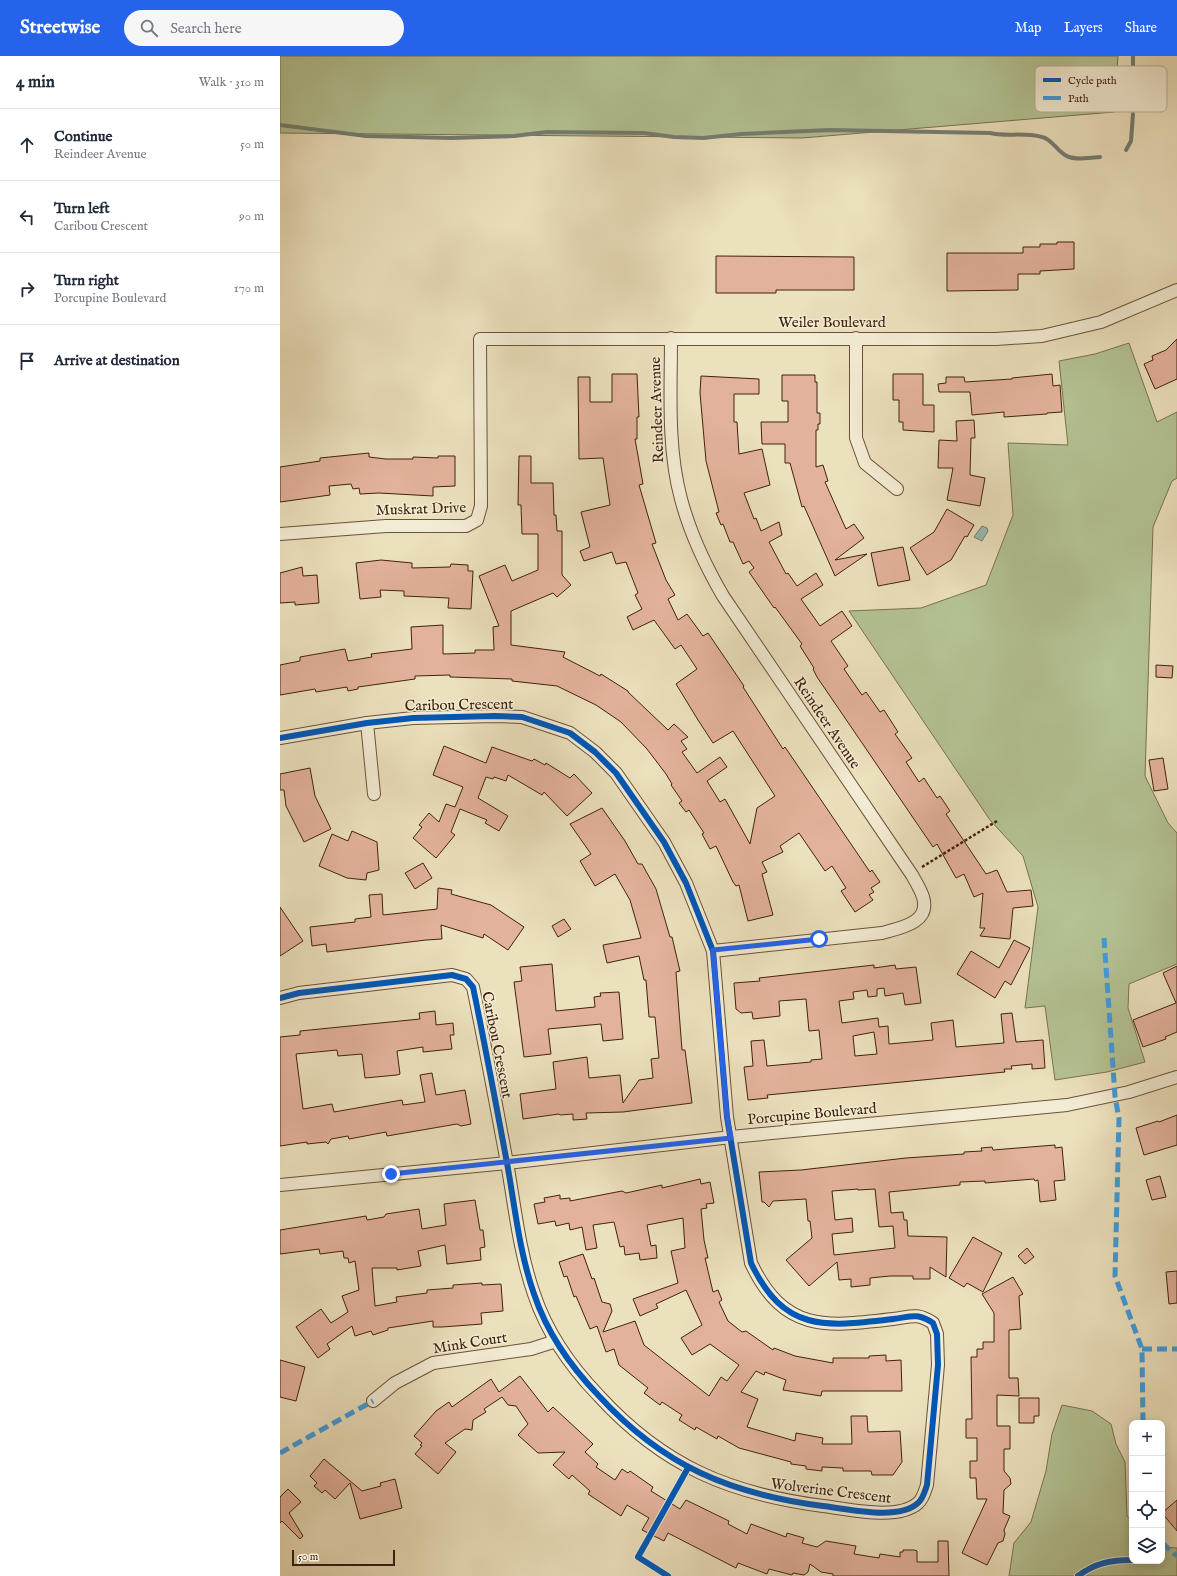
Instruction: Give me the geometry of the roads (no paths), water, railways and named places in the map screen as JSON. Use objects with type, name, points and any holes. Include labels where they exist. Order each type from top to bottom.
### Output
[{"type":"street","name":"Weiler Boulevard","points":[[480,338],[996,339],[1042,336],[1101,322],[1177,290]]},
{"type":"street","name":"Muskrat Drive","points":[[280,534],[386,526],[466,526],[477,520],[481,506],[480,338]]},
{"type":"street","name":"Reindeer Avenue","points":[[671,338],[671,424],[675,469],[686,518],[704,562],[723,596],[911,874],[923,897],[925,908],[922,915],[906,926],[882,933],[713,950]]},
{"type":"street","points":[[856,338],[856,438],[865,463],[897,489]]},
{"type":"street","name":"Caribou Crescent","points":[[280,738],[367,723],[413,718],[495,716],[522,718],[570,733],[595,752],[616,773],[664,842],[686,883],[713,950],[727,1117],[731,1138]]},
{"type":"street","points":[[367,723],[374,794]]},
{"type":"street","name":"Caribou Crescent","points":[[280,998],[299,993],[452,975],[466,979],[473,987],[507,1163]]},
{"type":"street","name":"Porcupine Boulevard","points":[[280,1185],[1066,1105],[1130,1092],[1177,1077]]},
{"type":"street","name":"Wolverine Crescent","points":[[507,1163],[524,1262],[534,1296],[556,1341],[585,1382],[612,1411],[642,1438],[688,1468],[712,1479],[753,1494],[796,1502],[856,1510],[891,1513],[908,1510],[920,1502],[927,1485],[938,1365],[937,1334],[933,1323],[924,1317],[913,1315],[895,1319],[831,1325],[811,1322],[797,1316],[772,1299],[760,1282],[751,1263],[731,1138]]},
{"type":"street","name":"Mink Court","points":[[373,1401],[395,1383],[433,1363],[531,1349],[556,1341]]},
{"type":"water","points":[[982,526],[987,528],[988,531],[982,541],[974,537]]},
{"type":"waterway","points":[[1133,56],[1133,66]]},
{"type":"waterway","points":[[1126,150],[1131,141],[1133,114]]},
{"type":"waterway","points":[[280,125],[366,136],[451,138],[514,136],[547,132],[644,133],[674,137],[703,138],[741,134],[830,130],[990,133],[1042,137],[1046,138],[1062,153],[1069,157],[1080,159],[1100,157]]}]
